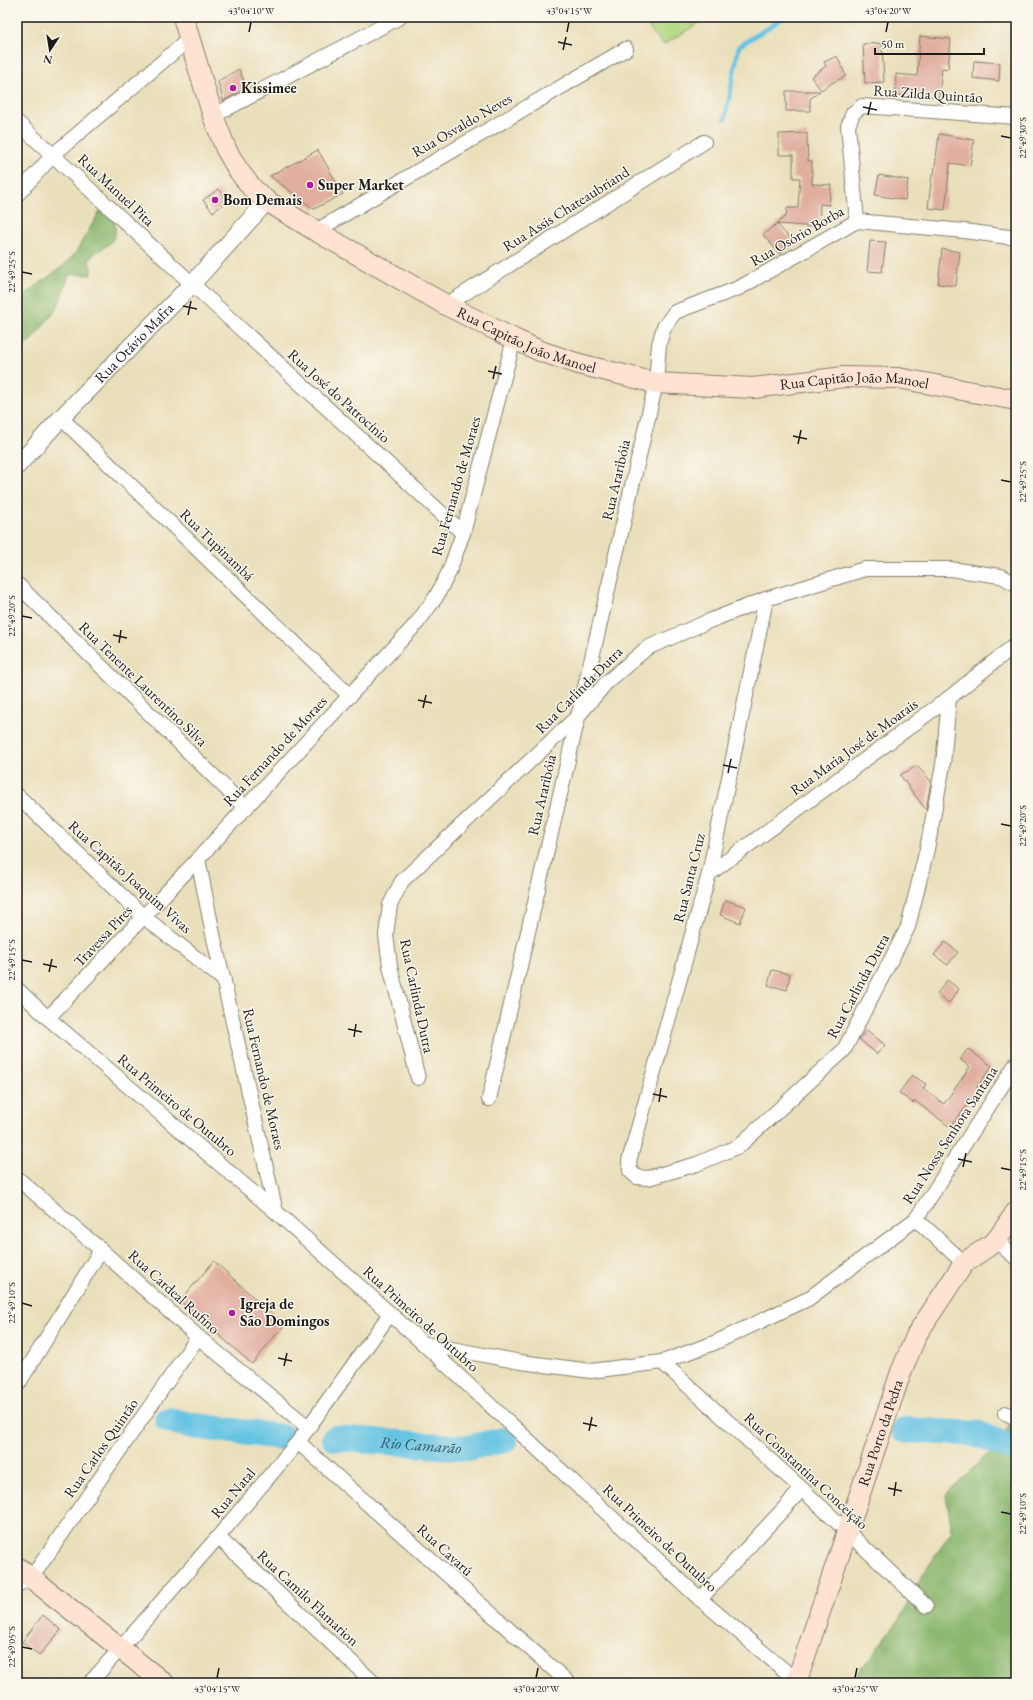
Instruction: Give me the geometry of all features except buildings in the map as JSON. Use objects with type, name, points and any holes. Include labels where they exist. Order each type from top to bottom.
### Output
[{"type":"main road","name":"Rua Capitão João Manoel","points":[[183,17],[213,116],[226,149],[238,170],[252,188],[267,201],[446,306],[540,351],[579,364],[656,383],[753,388],[844,377],[898,378],[1015,398]]},
{"type":"main road","name":"Rua Porto da Pedra","points":[[796,1682],[885,1418],[901,1372],[917,1334],[964,1263],[996,1241],[1016,1212]]},
{"type":"main road","points":[[22,1576],[121,1648],[164,1683]]},
{"type":"street","points":[[213,116],[400,17]]},
{"type":"street","points":[[17,195],[53,155],[190,40]]},
{"type":"street","name":"Rua Osvaldo Neves","points":[[316,230],[626,49]]},
{"type":"street","name":"Rua Zilda Quintão","points":[[857,221],[848,126],[853,114],[862,106],[1016,117]]},
{"type":"street","name":"Rua Manuel Pita","points":[[17,122],[124,220],[191,285]]},
{"type":"street","name":"Rua Assis Chateaubriand","points":[[446,306],[704,142]]},
{"type":"street","name":"Rua Otávio Mafra","points":[[17,466],[61,418],[191,285],[267,201]]},
{"type":"street","name":"Rua Osório Borba","points":[[656,383],[659,344],[664,327],[675,312],[739,288],[857,221],[964,231],[1016,238]]},
{"type":"street","name":"Rua José do Patrocínio","points":[[191,285],[463,533]]},
{"type":"street","name":"Rua Fernando de Moraes","points":[[276,1212],[198,859],[417,623],[436,598],[449,572],[463,533],[514,339]]},
{"type":"street","name":"Rua Araribóia","points":[[489,1099],[656,383]]},
{"type":"street","name":"Rua Tupinambá","points":[[61,418],[350,696]]},
{"type":"street","name":"Rua Carlinda Dutra","points":[[418,1078],[390,966],[386,935],[390,904],[402,881],[578,716],[606,682],[647,648],[709,621],[766,599],[865,569],[950,569],[1001,576],[1016,584]]},
{"type":"street","name":"Rua Tenente Laurentino Silva","points":[[17,584],[246,808]]},
{"type":"street","name":"Rua Santa Cruz","points":[[629,1161],[709,874],[766,599]]},
{"type":"street","name":"Rua Maria José de Moarais","points":[[709,874],[949,698],[1016,644]]},
{"type":"street","name":"Rua Carlinda Dutra","points":[[629,1161],[630,1171],[637,1177],[648,1178],[697,1164],[739,1146],[844,1050],[908,927],[927,849],[941,773],[949,698]]},
{"type":"street","name":"Rua Capitão Joaquim Vivas","points":[[17,795],[144,917],[224,980]]},
{"type":"street","name":"Travessa Pires","points":[[48,1018],[198,859]]},
{"type":"street","name":"Rua Primeiro de Outubro","points":[[17,989],[48,1018],[276,1212],[424,1344],[700,1599],[796,1682]]},
{"type":"street","name":"Rua Nossa Senhora Santana","points":[[424,1344],[521,1362],[591,1371],[662,1362],[714,1343],[808,1299],[916,1219],[1016,1064]]},
{"type":"street","name":"Rua Cardeal Rufino","points":[[17,1178],[102,1250],[198,1337],[310,1428]]},
{"type":"street","points":[[916,1219],[964,1263]]},
{"type":"street","points":[[996,1241],[1016,1258]]},
{"type":"street","points":[[17,1386],[102,1250]]},
{"type":"street","name":"Rua Natal","points":[[90,1683],[218,1537],[310,1428],[390,1314]]},
{"type":"street","name":"Rua Carlos Quintão","points":[[22,1576],[198,1337]]},
{"type":"street","name":"Rua Constantina Conceição","points":[[662,1362],[802,1489],[926,1606]]},
{"type":"street","name":"Rua Cavarú","points":[[298,1442],[570,1683]]},
{"type":"street","points":[[700,1599],[802,1489]]},
{"type":"street","name":"Rua Camilo Flamarion","points":[[218,1537],[374,1683]]},
{"type":"green space","points":[[641,17],[703,17],[705,19],[663,45]]},
{"type":"green space","points":[[103,210],[114,217],[115,232],[112,241],[91,257],[89,261],[91,275],[69,275],[57,308],[30,342],[17,351],[17,305],[28,292],[63,266],[74,255],[100,211]]},
{"type":"green space","points":[[1016,1416],[1016,1683],[850,1683],[902,1616],[922,1576],[952,1531],[946,1494],[989,1453]]},
{"type":"waterway","points":[[725,119],[739,46],[785,17]]},
{"type":"waterway","name":"Rio Camarão","points":[[168,1420],[194,1426],[282,1437]]},
{"type":"waterway","name":"Rio Camarão","points":[[904,1430],[979,1434],[1016,1450]]},
{"type":"waterway","name":"Rio Camarão","points":[[335,1438],[467,1448],[505,1440]]},
{"type":"place","name":"Kissimee","points":[[233,88]]},
{"type":"place","name":"Super Market","points":[[310,185]]},
{"type":"place","name":"Bom Demais","points":[[215,200]]},
{"type":"place","name":"Igreja de São Domingos","points":[[232,1313]]}]
